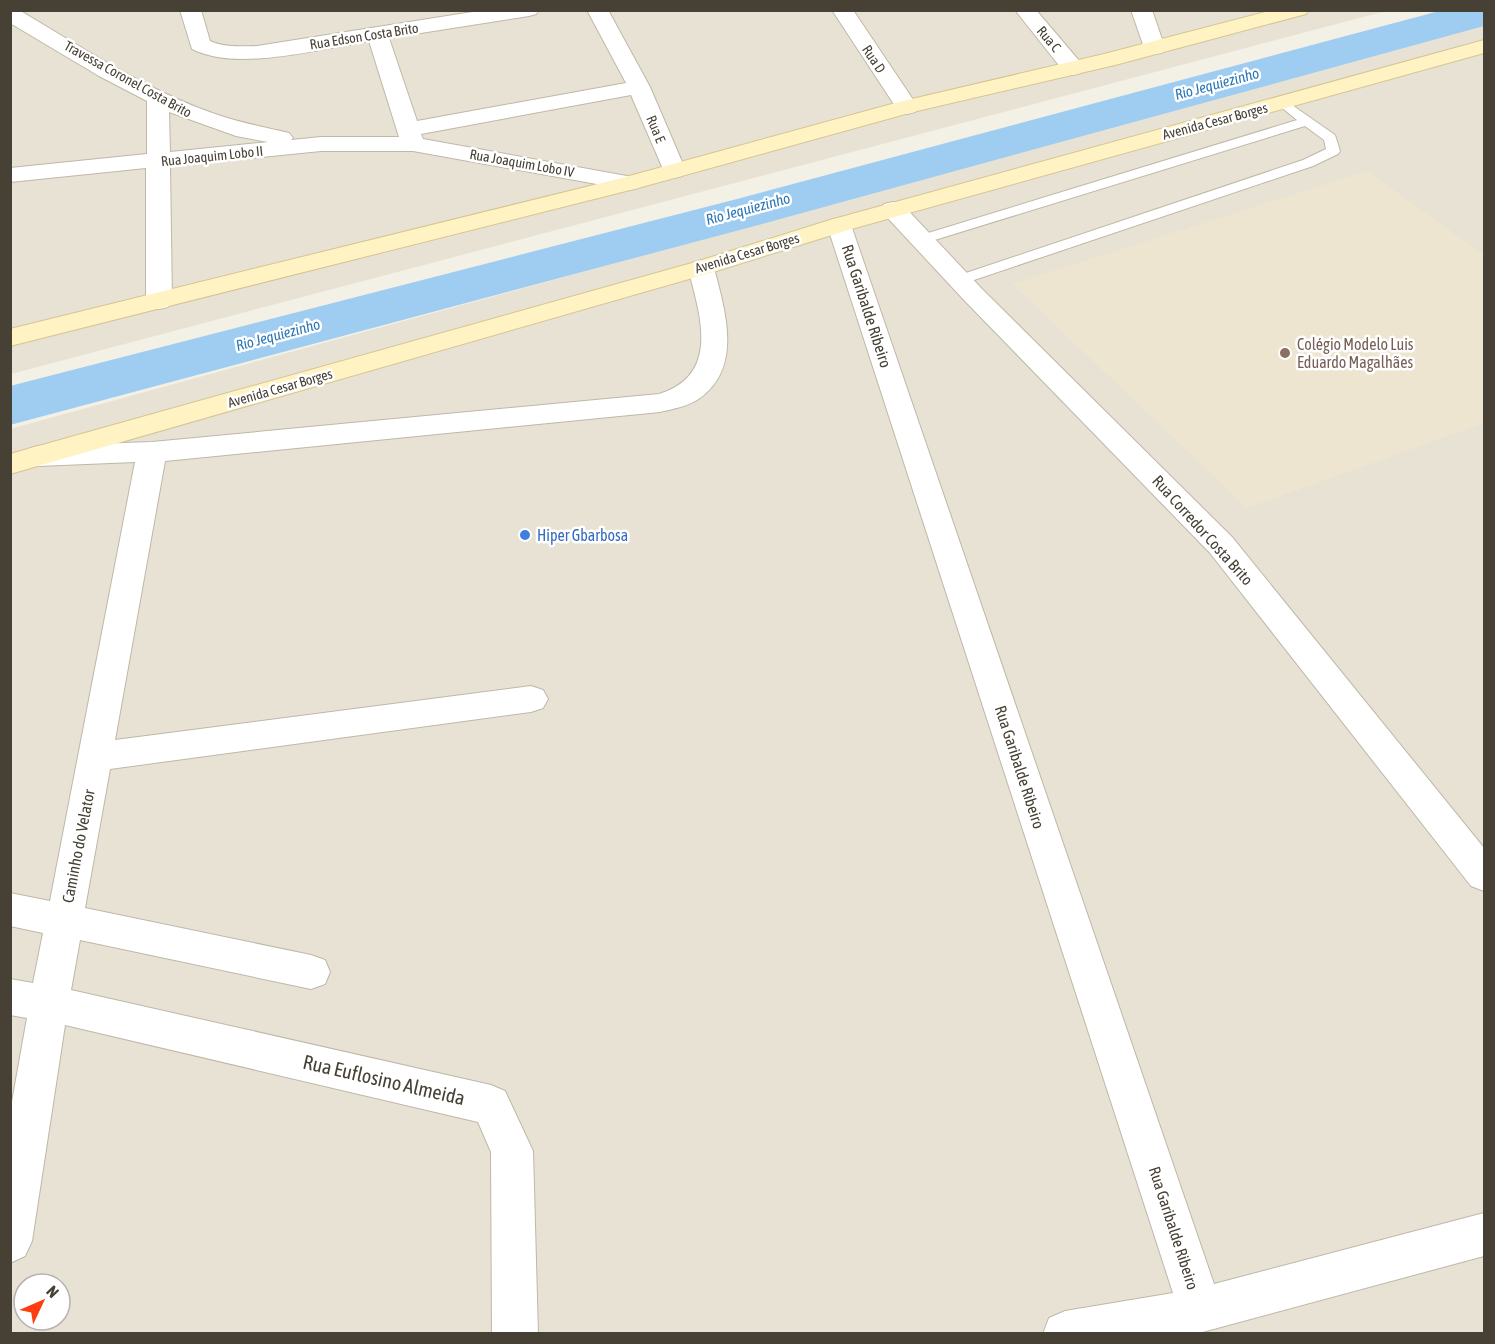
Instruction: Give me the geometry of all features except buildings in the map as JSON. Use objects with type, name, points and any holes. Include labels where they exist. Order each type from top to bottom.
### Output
[{"type":"main road","points":[[10,338],[630,183],[907,107],[1154,48],[1299,10]]},
{"type":"main road","name":"Avenida Cesar Borges","points":[[10,464],[701,268],[839,225],[1485,46]]},
{"type":"street","name":"Rua Edson Costa Brito","points":[[190,10],[200,44],[211,51],[257,52],[529,10]]},
{"type":"street","name":"Rua E","points":[[597,10],[639,87],[674,171]]},
{"type":"street","name":"Rua D","points":[[842,10],[907,107]]},
{"type":"street","name":"Rua C","points":[[1025,10],[1073,68]]},
{"type":"street","points":[[1141,10],[1154,48]]},
{"type":"street","name":"Travessa Coronel Costa Brito","points":[[10,14],[158,98],[200,118],[250,134],[321,144]]},
{"type":"street","points":[[377,34],[411,136],[639,87]]},
{"type":"street","points":[[158,98],[159,301]]},
{"type":"street","name":"Rua Joaquim Lobo II","points":[[10,175],[411,136]]},
{"type":"street","name":"Rua Joaquim Lobo IV","points":[[411,136],[630,183]]},
{"type":"street","name":"Rua Corredor Costa Brito","points":[[893,210],[959,280],[1174,494],[1221,545],[1485,875]]},
{"type":"street","name":"Rua Garibalde Ribeiro","points":[[839,225],[1201,1310]]},
{"type":"street","points":[[38,456],[152,452],[660,404],[690,392],[707,377],[715,356],[714,320],[701,268]]},
{"type":"street","name":"Caminho do Velator","points":[[10,1241],[30,1000],[64,919],[152,452]]},
{"type":"street","points":[[94,757],[531,699]]},
{"type":"street","points":[[10,909],[311,972]]},
{"type":"street","name":"Rua Euflosino Almeida","points":[[30,1000],[491,1104],[512,1151],[515,1334]]},
{"type":"street","points":[[1065,1334],[1201,1310],[1485,1235]]},
{"type":"lane","points":[[959,280],[1308,163],[1333,151],[1330,138],[1282,102]]},
{"type":"lane","points":[[920,240],[1307,121]]},
{"type":"shaded area","points":[[11,11],[1386,11],[11,374]]},
{"type":"shaded area","points":[[1484,25],[1484,1333],[11,1333],[10,429]]},
{"type":"shaded area","name":"Colégio Modelo Luis Eduardo Magalhães","points":[[1367,171],[1484,255],[1484,423],[1247,508],[1012,284]]},
{"type":"waterway","name":"Rio Jequiezinho","points":[[10,406],[755,210],[1484,13]]},
{"type":"place","name":"Colégio Modelo Luis Eduardo Magalhães","points":[[1285,353]]},
{"type":"place","name":"Hiper Gbarbosa","points":[[525,535]]}]
